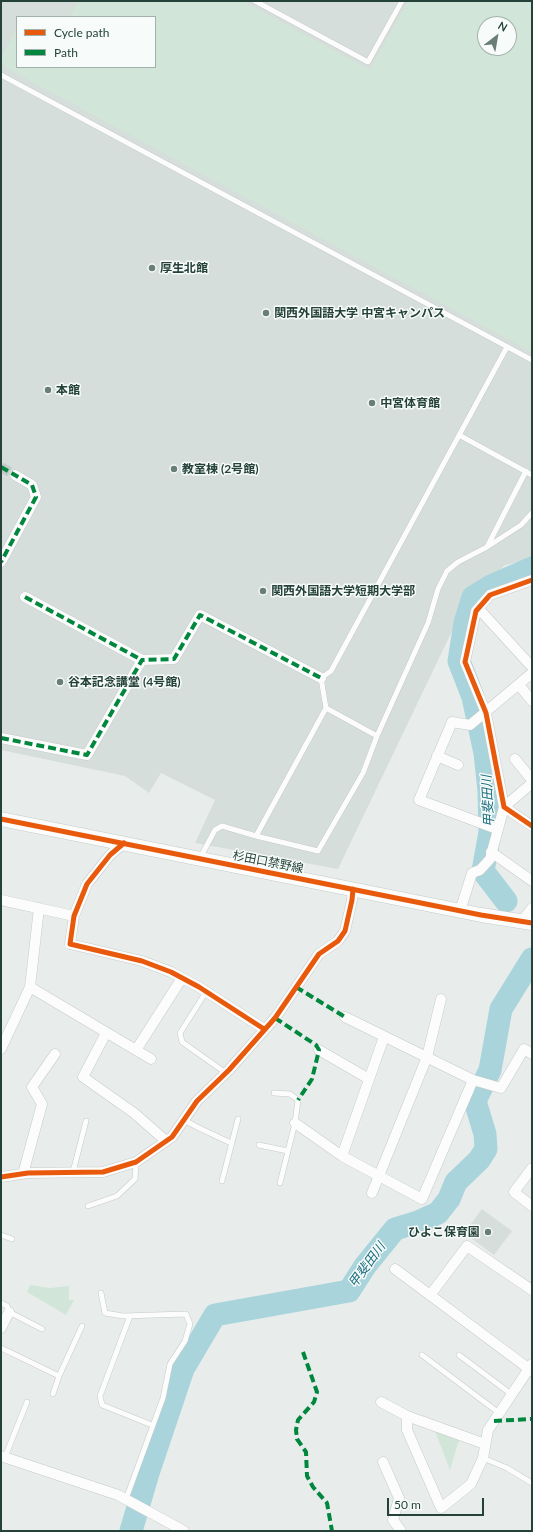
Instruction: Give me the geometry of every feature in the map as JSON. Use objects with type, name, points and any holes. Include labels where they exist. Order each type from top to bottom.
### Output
[{"type":"main road","name":"杉田口禁野線","points":[[1,819],[460,911],[527,922]]},
{"type":"street","points":[[1,562],[36,497],[32,485],[15,475]]},
{"type":"street","points":[[532,580],[490,595],[476,611],[465,662],[485,714],[504,807],[532,826]]},
{"type":"street","points":[[25,597],[142,660],[174,659],[200,615],[320,678]]},
{"type":"street","points":[[479,608],[532,667]]},
{"type":"street","points":[[1,738],[87,755],[142,660]]},
{"type":"street","points":[[493,828],[419,800],[452,722],[470,726],[532,673]]},
{"type":"street","points":[[519,685],[532,701]]},
{"type":"street","points":[[437,756],[458,765]]},
{"type":"street","points":[[460,911],[472,873],[480,870],[490,855],[493,828],[504,807],[532,782],[515,759]]},
{"type":"street","points":[[124,843],[110,855],[87,884],[74,916],[70,944],[142,961],[182,978],[264,1029]]},
{"type":"street","points":[[490,855],[532,881]]},
{"type":"street","points":[[1,1177],[23,1174],[103,1172],[136,1162],[172,1137],[197,1101],[226,1073],[275,1018],[319,954],[338,941],[344,931],[352,900],[352,889]]},
{"type":"street","points":[[1,900],[74,916]]},
{"type":"street","points":[[1,1049],[30,987],[39,908]]},
{"type":"street","points":[[527,922],[532,908]]},
{"type":"street","points":[[136,1050],[182,978]]},
{"type":"street","points":[[30,987],[152,1059]]},
{"type":"street","points":[[372,1192],[427,1058],[441,999]]},
{"type":"street","points":[[344,1017],[479,1082],[501,1088],[524,1049],[532,1054]]},
{"type":"street","points":[[106,1033],[82,1077],[134,1114],[166,1141]]},
{"type":"street","points":[[342,1156],[384,1037]]},
{"type":"street","points":[[319,1050],[369,1079]]},
{"type":"street","points":[[23,1174],[42,1104],[32,1088],[55,1054]]},
{"type":"street","points":[[295,1122],[342,1156],[422,1199],[479,1082]]},
{"type":"street","points":[[532,1168],[514,1192],[532,1206]]},
{"type":"street","points":[[431,1294],[467,1246],[532,1290]]},
{"type":"street","points":[[395,1269],[531,1368],[511,1394],[488,1430],[483,1458],[471,1484],[441,1508],[407,1430],[407,1416]]},
{"type":"street","points":[[1,1328],[9,1312]]},
{"type":"street","points":[[380,1402],[407,1416],[485,1444]]},
{"type":"street","points":[[3,1457],[118,1495],[184,1531]]},
{"type":"street","points":[[383,1462],[399,1498],[393,1520],[401,1531]]},
{"type":"lane","points":[[255,1],[368,62],[402,1]]},
{"type":"lane","points":[[1,75],[532,360]]},
{"type":"lane","points":[[256,836],[326,708],[320,678],[331,671],[507,346]]},
{"type":"lane","points":[[459,435],[532,475]]},
{"type":"lane","points":[[487,547],[526,471]]},
{"type":"lane","points":[[199,858],[215,830],[222,826],[318,851],[363,773],[376,736],[428,623],[438,589],[447,571],[458,562],[487,547],[521,526],[532,513]]},
{"type":"lane","points":[[326,708],[376,736]]},
{"type":"lane","points":[[206,992],[180,1034],[182,1042],[226,1073]]},
{"type":"lane","points":[[274,1093],[290,1094],[298,1100],[295,1122],[280,1183]]},
{"type":"lane","points":[[222,1181],[238,1119]]},
{"type":"lane","points":[[184,1120],[231,1143]]},
{"type":"lane","points":[[73,1172],[86,1121]]},
{"type":"lane","points":[[259,1144],[288,1151]]},
{"type":"lane","points":[[88,1206],[117,1196],[135,1179],[136,1162]]},
{"type":"lane","points":[[1,1235],[12,1239]]},
{"type":"lane","points":[[101,1293],[105,1313],[123,1316],[186,1314],[190,1324],[185,1341],[170,1364],[163,1398],[152,1425],[129,1501]]},
{"type":"lane","points":[[1,1303],[7,1306],[9,1312],[42,1329]]},
{"type":"lane","points":[[130,1316],[100,1396],[102,1405],[152,1425]]},
{"type":"lane","points":[[53,1394],[58,1376],[82,1326]]},
{"type":"lane","points":[[1,1348],[58,1376]]},
{"type":"lane","points":[[422,1355],[499,1413]]},
{"type":"lane","points":[[459,1355],[511,1394]]},
{"type":"lane","points":[[3,1457],[28,1402]]},
{"type":"lane","points":[[483,1458],[507,1468],[532,1483]]},
{"type":"shaded area","name":"関西外国語大学 中宮キャンパス","points":[[1,1],[532,1],[532,559],[505,565],[466,602],[338,869],[195,843],[215,800],[161,773],[149,793],[125,776],[1,750]]},
{"type":"shaded area","name":"ひよこ保育園","points":[[482,1209],[512,1231],[494,1255],[464,1233]]},
{"type":"green space","points":[[79,1],[242,1],[370,70],[408,1],[532,1],[532,352],[1,65],[1,58],[16,30],[16,68],[156,68],[156,16],[71,16]]},
{"type":"green space","points":[[30,1285],[50,1288],[69,1286],[69,1300],[74,1300],[66,1315],[27,1292]]},
{"type":"green space","points":[[435,1431],[459,1440],[450,1470]]},
{"type":"waterway","name":"甲斐田川","points":[[506,901],[483,871],[490,832],[489,791],[485,753],[473,697],[459,661],[465,623],[473,597],[491,586],[532,568]]},
{"type":"waterway","name":"甲斐田川","points":[[131,1531],[148,1473],[183,1369],[215,1315],[349,1291],[365,1266],[395,1229],[418,1222],[438,1213],[449,1199],[456,1182],[479,1160],[486,1149],[485,1134],[475,1101],[490,1070],[501,1009],[532,959]]},
{"type":"tunnel","points":[[1,467],[15,475]]},
{"type":"marked path","points":[[1,467],[32,485],[36,497],[1,562]]},
{"type":"marked path","points":[[25,597],[142,660]]},
{"type":"marked path","points":[[1,738],[87,755],[142,660],[174,659],[200,615],[321,678]]},
{"type":"marked path","points":[[296,987],[345,1017]]},
{"type":"marked path","points":[[275,1018],[316,1045],[319,1050],[312,1079],[298,1100]]},
{"type":"marked path","points":[[303,1352],[317,1392],[314,1402],[298,1420],[296,1430],[297,1439],[306,1452],[307,1476],[313,1487],[327,1503],[332,1531]]},
{"type":"marked path","points":[[494,1421],[532,1419]]},
{"type":"cycle path","points":[[532,580],[490,595],[476,611],[465,662],[486,713],[504,807],[532,826]]},
{"type":"cycle path","points":[[1,819],[481,915],[532,923]]},
{"type":"cycle path","points":[[124,843],[110,855],[87,884],[74,916],[70,944],[142,961],[171,972],[199,987],[264,1029]]},
{"type":"cycle path","points":[[1,1177],[28,1173],[103,1172],[136,1162],[172,1137],[197,1101],[229,1070],[275,1018],[319,954],[338,941],[345,931],[353,889]]},
{"type":"place","name":"厚生北館","points":[[152,268]]},
{"type":"place","name":"関西外国語大学 中宮キャンパス","points":[[266,313]]},
{"type":"place","name":"本館","points":[[48,390]]},
{"type":"place","name":"中宮体育館","points":[[372,403]]},
{"type":"place","name":"教室棟 (2号館)","points":[[174,469]]},
{"type":"place","name":"関西外国語大学短期大学部","points":[[263,591]]},
{"type":"place","name":"谷本記念講堂 (4号館)","points":[[60,682]]},
{"type":"place","name":"ひよこ保育園","points":[[488,1232]]}]
